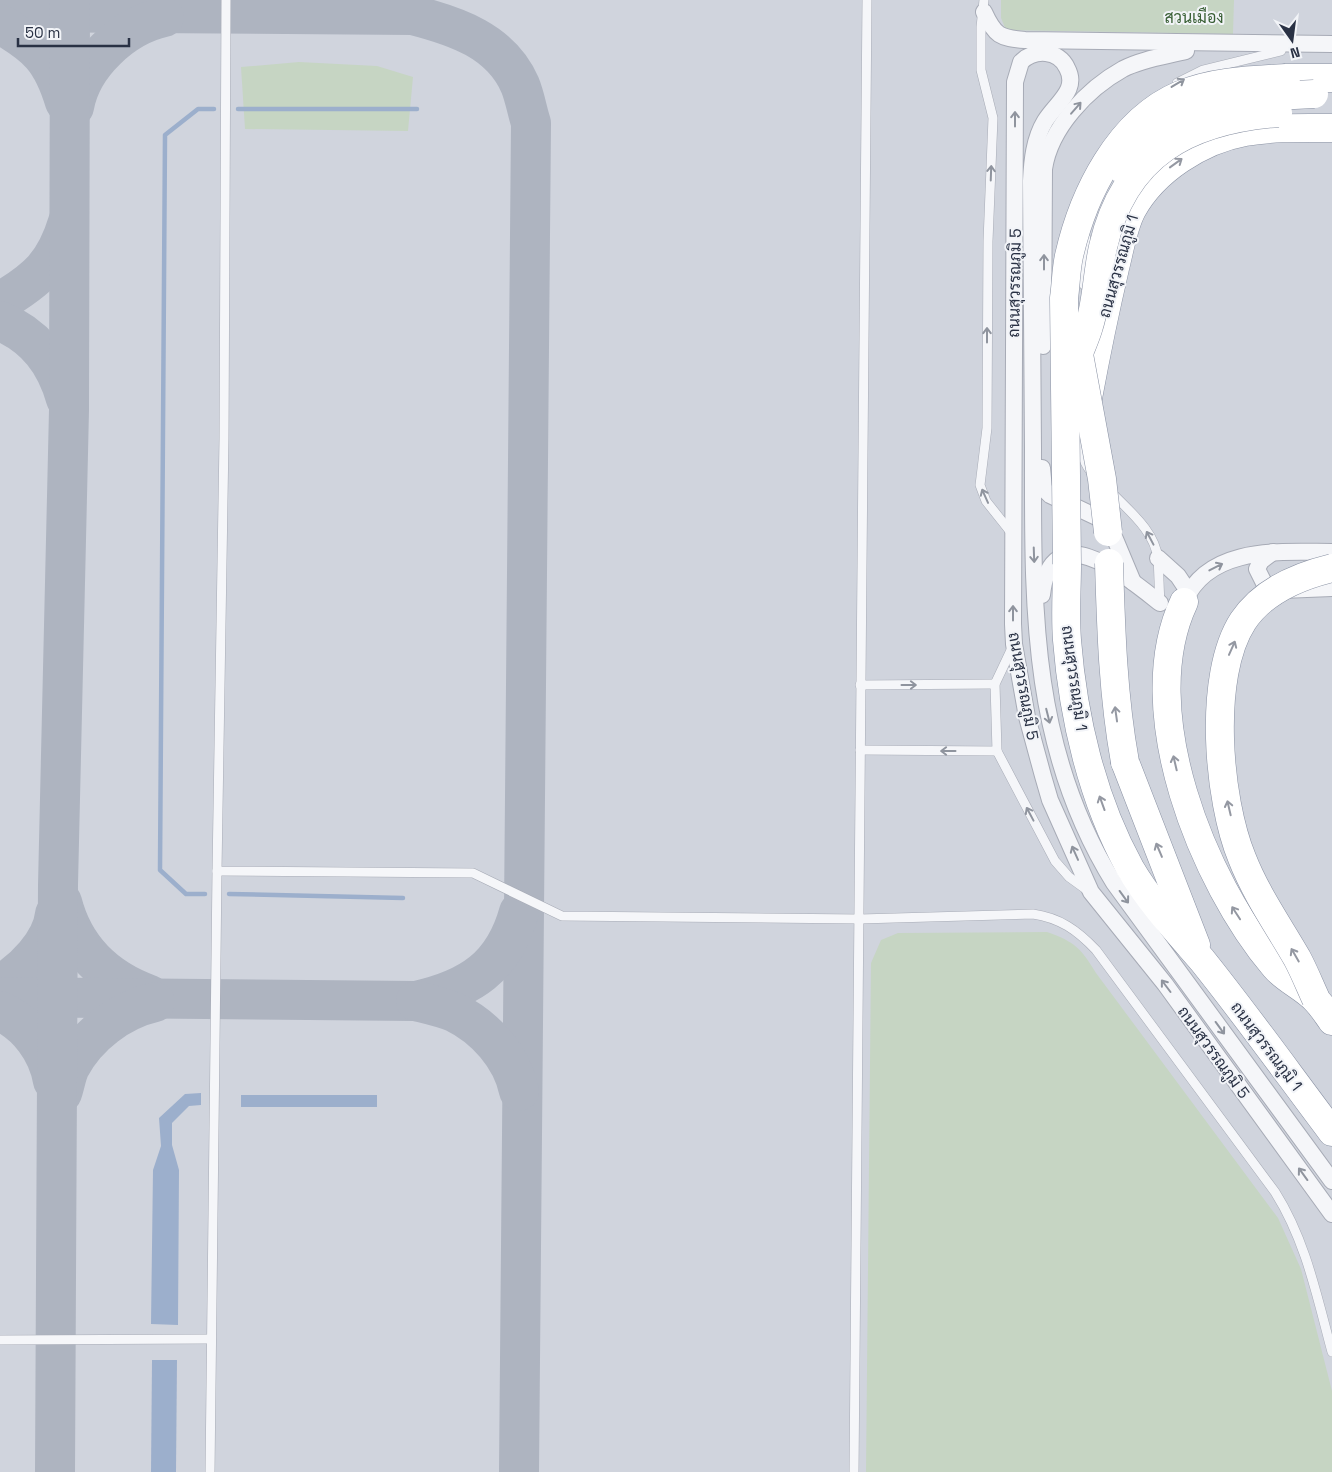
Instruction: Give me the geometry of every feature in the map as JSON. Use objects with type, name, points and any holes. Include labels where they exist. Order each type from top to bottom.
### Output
[{"type":"highway","name":"ถนนสุวรรณภูมิ 1","points":[[1202,961],[1125,762],[1116,714],[1112,669],[1108,532],[1102,479],[1076,395],[1063,325],[1069,257],[1080,218],[1096,178],[1123,140],[1155,108],[1181,94],[1210,86],[1250,80],[1332,78]]},
{"type":"highway","name":"ถนนสุวรรณภูมิ 1","points":[[1332,95],[1234,98],[1199,107],[1165,128],[1128,159],[1098,208],[1084,247],[1078,285],[1076,395],[1067,526],[1067,638],[1077,716],[1092,774],[1112,828],[1130,868],[1159,912],[1202,961],[1332,1132]]},
{"type":"highway","name":"ถนนสุวรรณภูมิ 1","points":[[1076,395],[1103,247],[1116,204],[1136,174],[1174,142],[1220,121],[1272,113],[1332,112]]},
{"type":"highway","name":"ถนนสุวรรณภูมิ 1","points":[[1076,395],[1099,333],[1123,236],[1132,210],[1155,180],[1178,161],[1208,142],[1245,132],[1332,128]]},
{"type":"highway","points":[[1332,568],[1304,575],[1269,595],[1243,621],[1227,658],[1221,701],[1220,748],[1225,785],[1241,856],[1258,896],[1297,959],[1316,999],[1332,1021]]},
{"type":"highway","points":[[1177,599],[1166,702],[1169,735],[1179,778],[1216,880],[1236,914],[1276,969],[1316,999]]},
{"type":"street","name":"ถนนสุวรรณภูมิ 5","points":[[983,13],[991,27],[1002,38],[1025,40],[1049,47],[1065,63],[1072,82],[1067,93],[1045,121],[1032,158],[1033,496],[1037,642],[1046,709],[1064,778],[1098,858],[1124,898],[1332,1181]]},
{"type":"street","points":[[1049,47],[1247,42],[1332,44]]},
{"type":"street","name":"ถนนสุวรรณภูมิ 5","points":[[1049,47],[1026,57],[1021,62],[1015,82],[1014,644],[1027,717],[1050,800],[1092,892],[1165,984],[1332,1214]]},
{"type":"street","points":[[1049,47],[1186,51],[1332,52]]},
{"type":"street","points":[[1133,582],[1112,534],[1103,520],[1050,495],[1044,489],[1044,169],[1046,157],[1058,130],[1079,104],[1096,88],[1123,69],[1144,61],[1186,51]]},
{"type":"street","points":[[1177,599],[1207,571],[1225,562],[1252,554],[1273,552],[1332,552]]},
{"type":"street","points":[[1273,552],[1261,561],[1257,569],[1264,583],[1282,590],[1332,588]]},
{"type":"street","name":"ถนนสุวรรณภูมิ 5","points":[[1037,642],[1043,581],[1048,570],[1057,560],[1066,556],[1081,554],[1102,561],[1133,582],[1177,599]]},
{"type":"street","points":[[1158,558],[1178,576],[1177,599]]},
{"type":"lane","points":[[210,1472],[224,429],[226,0]]},
{"type":"lane","points":[[854,1472],[867,0]]},
{"type":"lane","points":[[983,13],[981,70],[993,118],[988,240],[987,428],[980,485],[986,501],[1013,536]]},
{"type":"lane","points":[[1177,599],[1158,558],[1152,538],[1140,522],[1084,462],[1080,438],[1087,218],[1092,200],[1136,122],[1174,84],[1203,70],[1281,51]]},
{"type":"lane","points":[[1014,644],[995,684],[997,751],[1055,861],[1069,877],[1092,892]]},
{"type":"lane","points":[[860,685],[995,684]]},
{"type":"lane","points":[[860,750],[997,751]]},
{"type":"lane","points":[[218,871],[473,873],[562,916],[860,919],[1032,914],[1048,916],[1080,933],[1096,950],[1284,1207],[1294,1226],[1309,1266],[1332,1352]]},
{"type":"lane","points":[[0,1340],[211,1339]]},
{"type":"shaded area","points":[[0,0],[1332,0],[1332,1472],[0,1472]]},
{"type":"green space","name":"สวนเมือง","points":[[1001,0],[1234,0],[1233,34],[1006,30],[1001,18]]},
{"type":"green space","points":[[299,62],[377,66],[413,77],[408,131],[245,129],[241,67]]},
{"type":"green space","points":[[1047,932],[1071,943],[1086,957],[1278,1218],[1301,1269],[1332,1391],[1332,1472],[866,1472],[871,963],[881,940],[898,933]]},
{"type":"water","points":[[201,1093],[201,1105],[189,1106],[172,1123],[172,1145],[179,1170],[178,1325],[151,1324],[153,1170],[161,1146],[159,1118],[185,1094]]},
{"type":"water","points":[[241,1095],[377,1095],[377,1107],[241,1107]]},
{"type":"water","points":[[152,1360],[177,1360],[176,1472],[151,1472]]},
{"type":"waterway","points":[[205,894],[186,894],[160,870],[165,135],[198,109],[214,109]]},
{"type":"waterway","points":[[238,109],[417,109]]},
{"type":"waterway","points":[[229,894],[403,898]]},
{"type":"taxiway","points":[[55,1472],[58,885],[69,410],[70,0]]},
{"type":"taxiway","points":[[0,12],[413,15],[461,30],[489,46],[512,70],[522,90],[531,123],[519,1472]]},
{"type":"taxiway","points":[[74,107],[78,91],[85,76],[106,50],[119,38],[134,29],[164,17]]},
{"type":"taxiway","points":[[0,24],[24,39],[42,55],[55,75],[65,102]]},
{"type":"taxiway","points":[[0,302],[43,270],[57,250],[68,222]]},
{"type":"taxiway","points":[[0,321],[24,334],[43,352],[57,374],[66,399]]},
{"type":"taxiway","points":[[62,902],[74,934],[94,960],[119,980],[150,995]]},
{"type":"taxiway","points":[[0,997],[416,1001],[453,990],[482,973],[504,947],[519,912]]},
{"type":"taxiway","points":[[0,985],[27,964],[42,946],[53,925],[55,914]]},
{"type":"taxiway","points":[[416,1001],[454,1012],[476,1026],[496,1044],[504,1055],[519,1091]]},
{"type":"taxiway","points":[[62,1093],[70,1067],[77,1055],[95,1034],[129,1011],[155,1002]]},
{"type":"taxiway","points":[[0,1011],[19,1023],[35,1040],[47,1059],[53,1081]]}]
